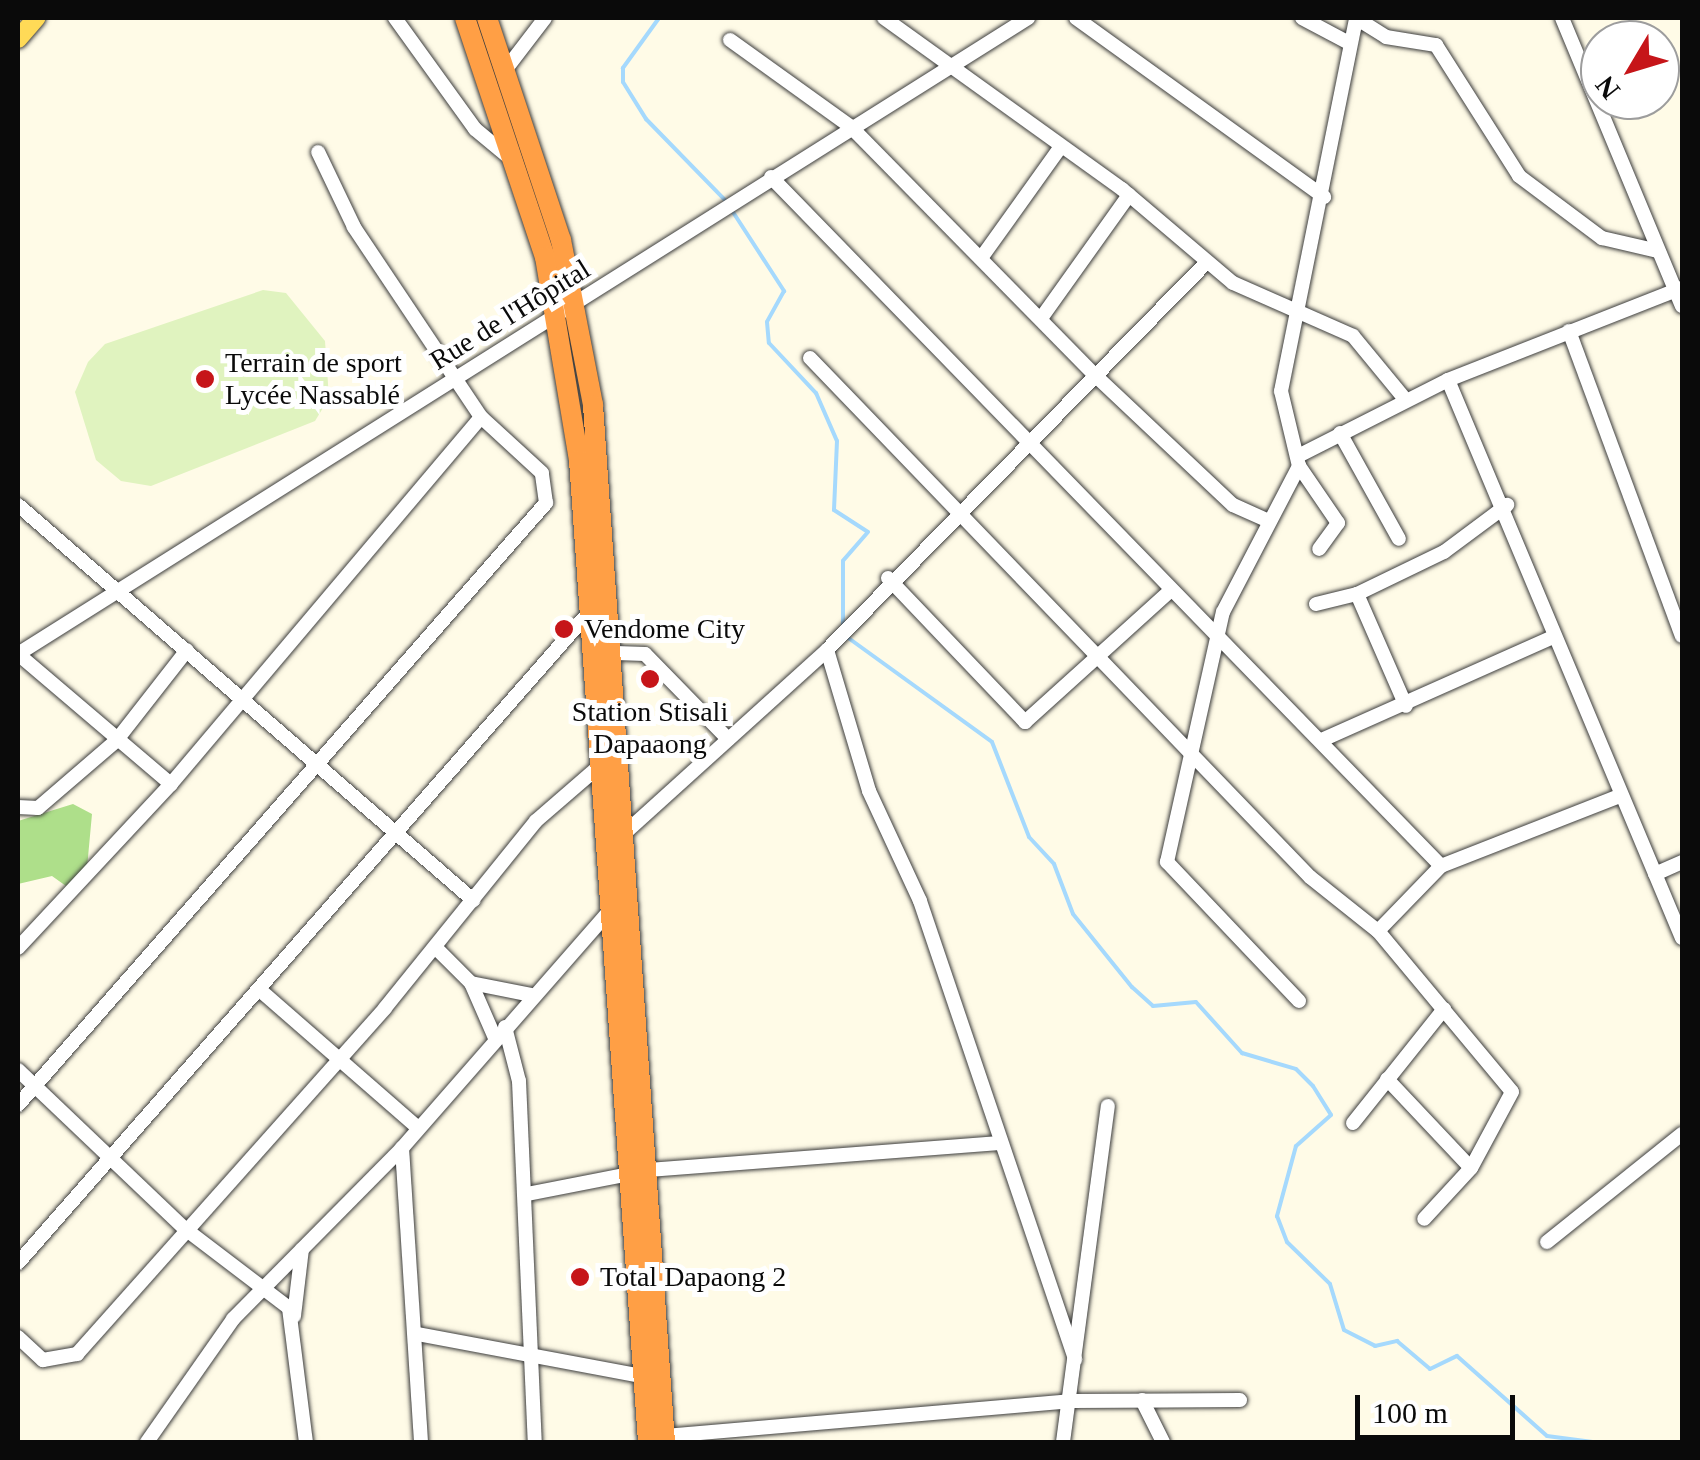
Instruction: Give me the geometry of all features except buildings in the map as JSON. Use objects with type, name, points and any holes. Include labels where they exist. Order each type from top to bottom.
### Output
[{"type":"highway","points":[[465,18],[519,165],[557,315],[594,606],[603,763],[621,903],[659,1440]]},
{"type":"highway","points":[[487,18],[576,304],[616,653],[627,831],[621,903]]},
{"type":"main road","points":[[18,39],[36,18]]},
{"type":"street","points":[[395,18],[475,129],[519,165]]},
{"type":"street","points":[[506,69],[546,18]]},
{"type":"street","points":[[884,18],[1129,196],[1206,262],[1298,316],[1353,336],[1405,399]]},
{"type":"street","name":"Rue de l'Hôpital","points":[[18,654],[576,304],[727,203],[1028,18]]},
{"type":"street","points":[[1076,18],[1324,196]]},
{"type":"street","points":[[1302,18],[1349,43]]},
{"type":"street","points":[[1319,550],[1338,523],[1300,460],[1280,412],[1356,18],[1386,36],[1436,45],[1520,176],[1602,238],[1658,252]]},
{"type":"street","points":[[1562,18],[1658,252],[1679,289],[1682,306]]},
{"type":"street","points":[[730,40],[851,127],[984,254],[1098,378],[1234,505],[1267,520]]},
{"type":"street","points":[[984,254],[1060,148]]},
{"type":"street","points":[[18,1105],[324,766],[546,502],[542,473],[481,418],[452,381],[318,152]]},
{"type":"street","points":[[771,178],[1216,636],[1324,740],[1441,866]]},
{"type":"street","points":[[1042,317],[1129,196]]},
{"type":"street","points":[[627,831],[827,650],[888,578],[1098,378],[1206,262]]},
{"type":"street","points":[[1299,1000],[1167,862],[1216,636],[1267,520],[1300,460],[1340,434],[1448,380],[1679,289]]},
{"type":"street","points":[[1569,331],[1682,636]]},
{"type":"street","points":[[810,358],[1310,877],[1378,931],[1514,1098],[1472,1168],[1424,1219]]},
{"type":"street","points":[[1448,380],[1508,505],[1553,637],[1682,938]]},
{"type":"street","points":[[18,948],[170,784],[481,418]]},
{"type":"street","points":[[1340,434],[1399,539]]},
{"type":"street","points":[[18,505],[399,830],[474,900]]},
{"type":"street","points":[[1316,604],[1358,594],[1444,552],[1508,505]]},
{"type":"street","points":[[888,578],[1025,722],[1092,655],[1172,590]]},
{"type":"street","points":[[1666,592],[1682,586]]},
{"type":"street","points":[[1358,594],[1406,706]]},
{"type":"street","points":[[18,1263],[261,991],[594,606]]},
{"type":"street","points":[[1324,740],[1553,637]]},
{"type":"street","points":[[19,803],[38,808],[116,741],[187,650]]},
{"type":"street","points":[[827,650],[868,791],[920,901],[1075,1360]]},
{"type":"street","points":[[616,653],[645,654],[728,740]]},
{"type":"street","points":[[18,654],[170,784]]},
{"type":"street","points":[[18,1336],[43,1360],[71,1358],[436,948],[544,812],[603,763]]},
{"type":"street","points":[[1378,931],[1441,866],[1620,796]]},
{"type":"street","points":[[1656,874],[1682,862]]},
{"type":"street","points":[[147,1442],[261,1289],[402,1148],[530,995],[621,903]]},
{"type":"street","points":[[436,948],[471,983],[500,1032],[527,1194],[530,1360],[536,1442]]},
{"type":"street","points":[[471,983],[530,995]]},
{"type":"street","points":[[261,991],[418,1128]]},
{"type":"street","points":[[1353,1123],[1444,1010]]},
{"type":"street","points":[[18,1070],[184,1228],[294,1317]]},
{"type":"street","points":[[1387,1079],[1472,1168]]},
{"type":"street","points":[[1063,1442],[1072,1401],[1108,1106]]},
{"type":"street","points":[[1547,1242],[1682,1134]]},
{"type":"street","points":[[527,1194],[640,1172],[999,1143]]},
{"type":"street","points":[[402,1148],[421,1442]]},
{"type":"street","points":[[302,1249],[294,1317],[306,1442]]},
{"type":"street","points":[[417,1334],[530,1360],[653,1378]]},
{"type":"street","points":[[1142,1400],[1163,1442]]},
{"type":"street","points":[[659,1440],[1072,1401],[1240,1400]]},
{"type":"green space","name":"Terrain de sport Lycée Nassablé","points":[[263,290],[286,293],[325,341],[329,398],[315,421],[151,486],[121,481],[96,460],[75,392],[88,362],[105,344]]},
{"type":"green space","points":[[73,804],[92,814],[87,868],[66,886],[52,876],[18,884],[18,821]]},
{"type":"waterway","points":[[659,18],[623,68],[623,82],[646,119],[726,201]]},
{"type":"waterway","points":[[731,209],[784,291],[767,322],[769,343],[816,393],[837,441],[834,510],[868,532],[843,561],[843,624]]},
{"type":"waterway","points":[[847,637],[992,742],[1029,837],[1054,864],[1073,914],[1132,987],[1153,1006],[1196,1002],[1242,1053],[1296,1069],[1313,1086],[1331,1115],[1296,1146],[1277,1216],[1287,1242],[1330,1284],[1344,1330],[1375,1346],[1397,1341],[1430,1369],[1457,1356],[1547,1436],[1593,1442]]},
{"type":"place","name":"Terrain de sport Lycée Nassablé","points":[[205,379]]},
{"type":"place","name":"Vendome City","points":[[564,629]]},
{"type":"place","name":"Station Stisali Dapaaong","points":[[650,679]]},
{"type":"place","name":"Total Dapaong 2","points":[[580,1277]]}]
